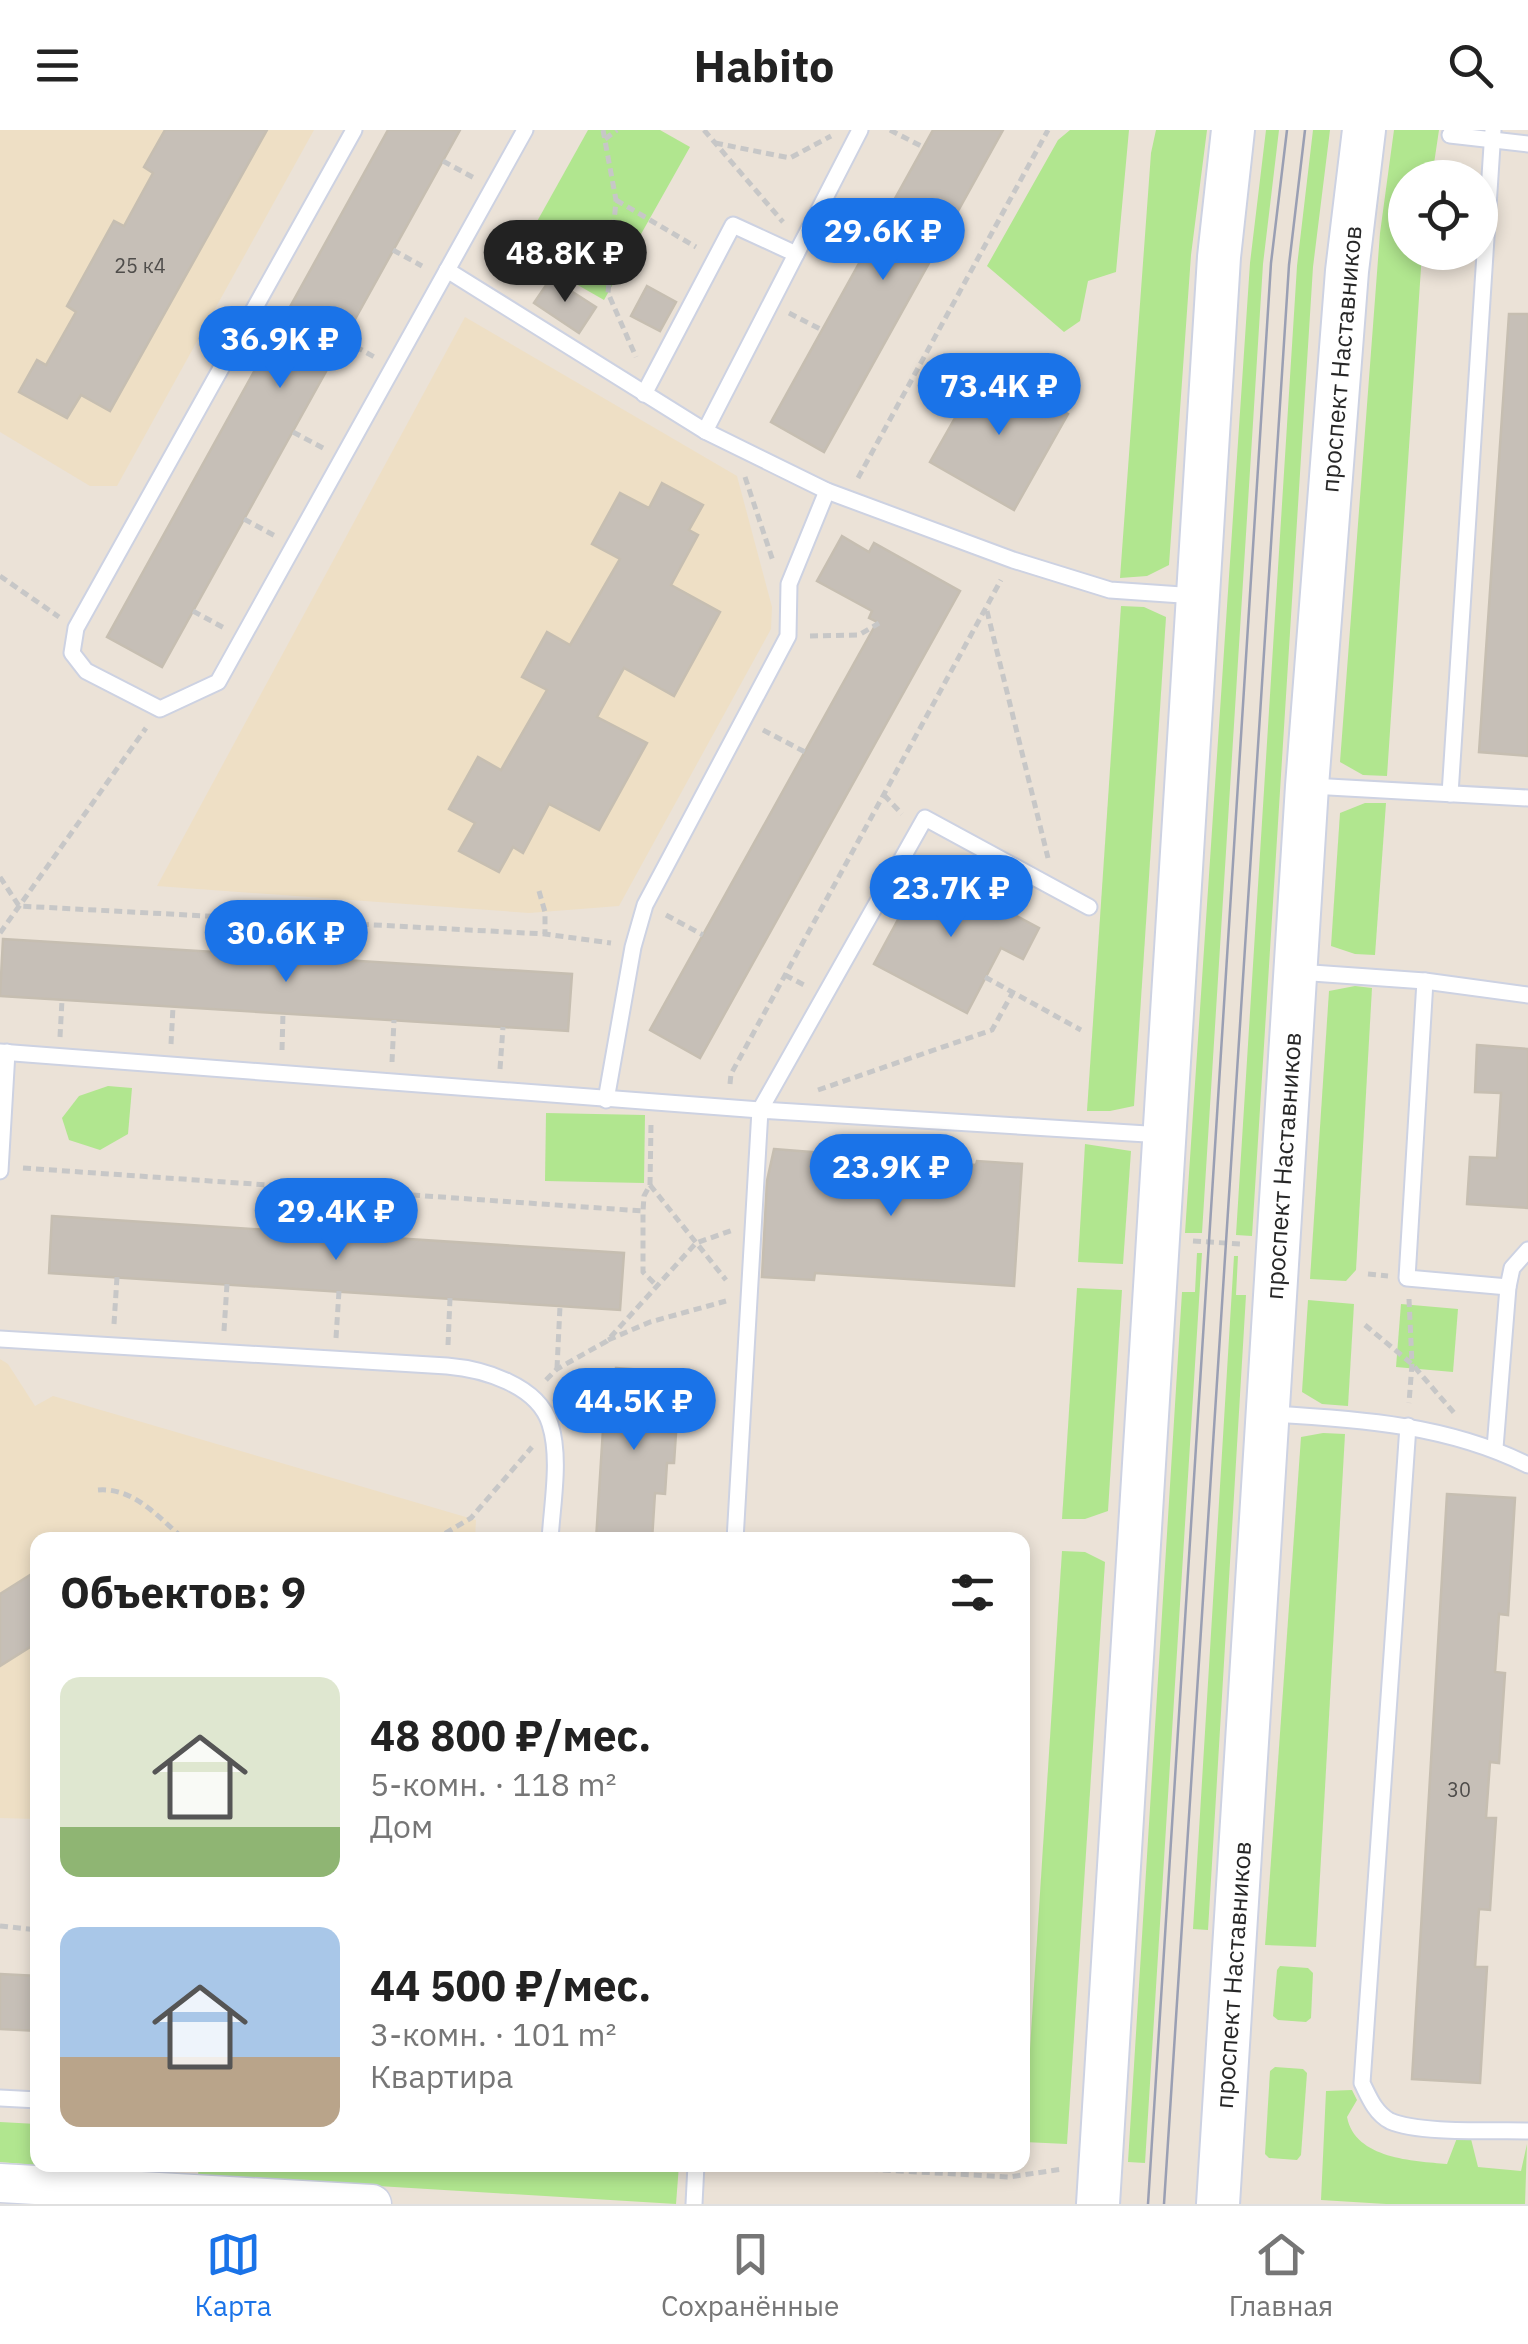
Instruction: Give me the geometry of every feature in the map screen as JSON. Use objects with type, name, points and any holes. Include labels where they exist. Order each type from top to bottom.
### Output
[{"type":"main road","points":[[1098,2204],[1219,256],[1233,130]]},
{"type":"main road","name":"проспект Наставников","points":[[1218,2204],[1307,786],[1345,291],[1364,130]]},
{"type":"street","points":[[0,2183],[372,2204]]},
{"type":"lane","points":[[354,130],[76,628],[72,652],[86,671],[160,709],[218,682],[525,130]]},
{"type":"lane","points":[[705,431],[860,130]]},
{"type":"lane","points":[[1450,135],[1492,135],[1528,144]]},
{"type":"lane","points":[[1450,794],[1492,135]]},
{"type":"lane","points":[[644,394],[733,224],[796,254]]},
{"type":"lane","points":[[447,270],[705,431],[827,491],[1012,560],[1110,590],[1198,596]]},
{"type":"lane","points":[[606,1100],[633,946],[645,904],[788,636],[789,584],[827,491]]},
{"type":"lane","points":[[1307,786],[1528,798]]},
{"type":"lane","points":[[735,1532],[744,1297],[760,1110],[926,818],[1089,908]]},
{"type":"lane","points":[[1295,971],[1425,981],[1528,995]]},
{"type":"lane","points":[[1425,981],[1407,1278],[1508,1287]]},
{"type":"lane","points":[[0,1169],[3,1052],[606,1100],[1163,1135]]},
{"type":"lane","points":[[1495,1448],[1508,1287],[1512,1268],[1528,1250]]},
{"type":"lane","points":[[0,1340],[447,1366],[501,1378],[530,1397],[550,1421],[554,1450],[550,1532]]},
{"type":"lane","points":[[1268,1414],[1360,1418],[1408,1426],[1495,1448],[1528,1465]]},
{"type":"lane","points":[[1408,1426],[1362,2082],[1372,2106],[1388,2120],[1414,2126],[1528,2132]]},
{"type":"lane","points":[[0,2098],[30,2100]]},
{"type":"lane","points":[[694,2204],[696,2172]]},
{"type":"path","points":[[603,130],[616,200],[608,292],[640,365],[644,394]]},
{"type":"path","points":[[605,139],[617,130]]},
{"type":"path","points":[[704,130],[788,228],[796,254]]},
{"type":"path","points":[[715,144],[790,158],[842,130]]},
{"type":"path","points":[[890,130],[923,147]]},
{"type":"path","points":[[848,498],[1048,130]]},
{"type":"path","points":[[443,161],[492,188]]},
{"type":"path","points":[[616,200],[715,259]]},
{"type":"path","points":[[394,250],[431,271],[447,270]]},
{"type":"path","points":[[770,304],[822,330]]},
{"type":"path","points":[[344,340],[393,368]]},
{"type":"path","points":[[292,432],[342,458]]},
{"type":"path","points":[[736,448],[776,570],[789,584]]},
{"type":"path","points":[[244,519],[294,546]]},
{"type":"path","points":[[728,1107],[731,1074],[1012,560]]},
{"type":"path","points":[[0,576],[76,628]]},
{"type":"path","points":[[986,608],[1056,889]]},
{"type":"path","points":[[193,611],[243,638]]},
{"type":"path","points":[[788,636],[859,634],[879,623]]},
{"type":"path","points":[[0,933],[160,709]]},
{"type":"path","points":[[743,720],[804,752]]},
{"type":"path","points":[[0,877],[19,906]]},
{"type":"path","points":[[540,891],[545,912],[544,934]]},
{"type":"path","points":[[645,904],[703,935]]},
{"type":"path","points":[[19,906],[544,934],[633,946]]},
{"type":"path","points":[[986,977],[1080,1030]]},
{"type":"path","points":[[813,1091],[992,1030],[1013,992]]},
{"type":"path","points":[[59,1056],[62,1000]]},
{"type":"path","points":[[170,1064],[173,1007]]},
{"type":"path","points":[[281,1074],[283,1013]]},
{"type":"path","points":[[391,1082],[394,1020]]},
{"type":"path","points":[[498,1091],[503,1027]]},
{"type":"path","points":[[651,1102],[650,1185],[644,1196],[642,1272],[656,1285]]},
{"type":"path","points":[[0,1169],[643,1211]]},
{"type":"path","points":[[530,1397],[557,1369],[607,1340],[650,1322],[744,1297],[650,1185]]},
{"type":"path","points":[[607,1340],[696,1243],[752,1222]]},
{"type":"path","points":[[1191,1240],[1246,1244]]},
{"type":"path","points":[[113,1346],[116,1277]]},
{"type":"path","points":[[1407,1278],[1412,1364],[1408,1426]]},
{"type":"path","points":[[223,1353],[227,1284]]},
{"type":"path","points":[[335,1359],[339,1291]]},
{"type":"path","points":[[447,1366],[450,1298]]},
{"type":"path","points":[[557,1369],[560,1306]]},
{"type":"path","points":[[1365,1325],[1412,1364],[1462,1422],[1495,1448]]},
{"type":"path","points":[[447,1532],[471,1518],[550,1421]]},
{"type":"path","points":[[98,1490],[116,1488],[175,1532]]},
{"type":"path","points":[[0,1926],[30,1929]]},
{"type":"path","points":[[918,2172],[1008,2177],[1064,2169]]},
{"type":"shaded area","points":[[0,130],[314,130],[117,486],[90,486],[0,432]]},
{"type":"shaded area","points":[[465,317],[737,476],[772,607],[771,629],[619,906],[529,913],[157,886]]},
{"type":"shaded area","points":[[0,1359],[8,1364],[35,1406],[53,1396],[476,1520],[475,1532],[30,1532],[30,1819],[0,1818]]},
{"type":"green space","points":[[588,130],[660,130],[690,147],[604,300],[520,252]]},
{"type":"green space","points":[[1070,130],[1129,130],[1116,272],[1088,281],[1080,321],[1064,332],[987,266],[1058,140]]},
{"type":"green space","points":[[1156,130],[1207,130],[1191,255],[1169,565],[1147,576],[1120,578],[1151,153]]},
{"type":"green space","points":[[1266,130],[1279,130],[1263,264],[1202,1233],[1185,1233],[1250,263]]},
{"type":"green space","points":[[1313,130],[1330,130],[1313,267],[1252,1236],[1236,1235],[1297,266]]},
{"type":"green space","points":[[1394,130],[1439,130],[1435,160],[1390,160]]},
{"type":"green space","points":[[1388,174],[1388,270],[1421,270],[1387,776],[1363,775],[1340,762],[1380,233]]},
{"type":"green space","points":[[1121,606],[1144,607],[1166,617],[1134,1106],[1087,1111]]},
{"type":"green space","points":[[1365,803],[1386,803],[1375,955],[1355,954],[1331,946],[1340,813]]},
{"type":"green space","points":[[1355,986],[1372,988],[1356,1270],[1346,1281],[1310,1279],[1329,991]]},
{"type":"green space","points":[[108,1086],[132,1088],[128,1134],[100,1150],[69,1140],[62,1118],[79,1096]]},
{"type":"green space","points":[[546,1113],[645,1115],[644,1183],[545,1181]]},
{"type":"green space","points":[[1085,1144],[1131,1151],[1123,1264],[1078,1262]]},
{"type":"green space","points":[[1197,1253],[1202,1253],[1145,2163],[1128,2162],[1182,1292],[1195,1292]]},
{"type":"green space","points":[[1234,1256],[1238,1256],[1236,1295],[1246,1295],[1208,1930],[1193,1929]]},
{"type":"green space","points":[[1077,1288],[1122,1290],[1108,1511],[1085,1519],[1062,1519]]},
{"type":"green space","points":[[1308,1300],[1354,1304],[1348,1406],[1322,1404],[1302,1392]]},
{"type":"green space","points":[[1401,1304],[1458,1309],[1453,1372],[1396,1367]]},
{"type":"green space","points":[[1345,1434],[1316,1947],[1265,1945],[1301,1437]]},
{"type":"green space","points":[[1062,1551],[1085,1552],[1105,1562],[1067,2144],[1030,2142],[1030,2049]]},
{"type":"green space","points":[[1280,1966],[1308,1968],[1313,1973],[1311,2018],[1306,2022],[1278,2020],[1273,2016]]},
{"type":"green space","points":[[1275,2067],[1303,2069],[1307,2073],[1301,2155],[1297,2160],[1269,2158],[1265,2154],[1270,2071]]},
{"type":"green space","points":[[1352,2090],[1357,2100],[1347,2117],[1352,2131],[1373,2150],[1388,2155],[1447,2164],[1457,2138],[1471,2139],[1478,2167],[1521,2171],[1527,2144],[1525,2204],[1321,2200],[1326,2091]]},
{"type":"green space","points":[[0,2122],[30,2124],[30,2164],[0,2162]]},
{"type":"green space","points":[[198,2172],[678,2172],[676,2204],[198,2175]]},
{"type":"building","points":[[165,130],[267,130],[110,411],[81,395],[67,418],[19,392],[37,360],[46,365],[76,312],[67,306],[114,221],[124,226],[153,173],[144,167]]},
{"type":"building","points":[[388,130],[460,130],[162,667],[107,637]]},
{"type":"building","points":[[933,130],[1003,130],[824,452],[771,422]]},
{"type":"building","points":[[551,278],[596,307],[579,333],[534,303]]},
{"type":"building","points":[[647,286],[676,302],[660,331],[631,316]]},
{"type":"building","points":[[1509,314],[1528,314],[1528,756],[1479,752]]},
{"type":"building","points":[[984,367],[1068,414],[1014,510],[930,462]]},
{"type":"building","points":[[662,483],[703,505],[689,530],[698,535],[671,585],[720,612],[674,696],[624,668],[597,717],[647,743],[599,830],[549,804],[523,853],[513,847],[499,872],[459,851],[475,823],[449,809],[478,757],[501,770],[547,690],[522,677],[547,632],[570,645],[620,559],[592,544],[620,493],[649,508]]},
{"type":"building","points":[[842,536],[869,552],[874,543],[960,591],[700,1058],[650,1030],[877,622],[869,618],[872,611],[817,581]]},
{"type":"building","points":[[926,868],[1039,928],[1023,959],[1001,948],[967,1013],[874,964]]},
{"type":"building","points":[[3,939],[572,974],[568,1031],[0,996]]},
{"type":"building","points":[[1477,1045],[1528,1049],[1528,1208],[1467,1204],[1470,1157],[1497,1158],[1501,1093],[1475,1092]]},
{"type":"building","points":[[774,1149],[976,1165],[977,1161],[1022,1164],[1014,1286],[815,1273],[814,1280],[762,1277],[767,1181]]},
{"type":"building","points":[[52,1216],[624,1253],[620,1310],[49,1273]]},
{"type":"building","points":[[616,1368],[672,1372],[669,1433],[676,1433],[674,1463],[667,1463],[665,1494],[655,1493],[653,1532],[597,1532],[606,1382],[615,1382]]},
{"type":"building","points":[[1447,1494],[1515,1498],[1508,1615],[1499,1614],[1495,1672],[1505,1673],[1499,1763],[1490,1762],[1486,1818],[1496,1818],[1490,1910],[1479,1909],[1475,1967],[1487,1967],[1480,2083],[1412,2079]]},
{"type":"building","points":[[30,1575],[30,1647],[0,1666],[0,1594]]},
{"type":"building","points":[[0,1974],[30,1976],[30,2031],[0,2029]]},
{"type":"tram line","points":[[1148,2204],[1271,263],[1287,130]]},
{"type":"tram line","points":[[1164,2204],[1289,265],[1305,130]]}]
